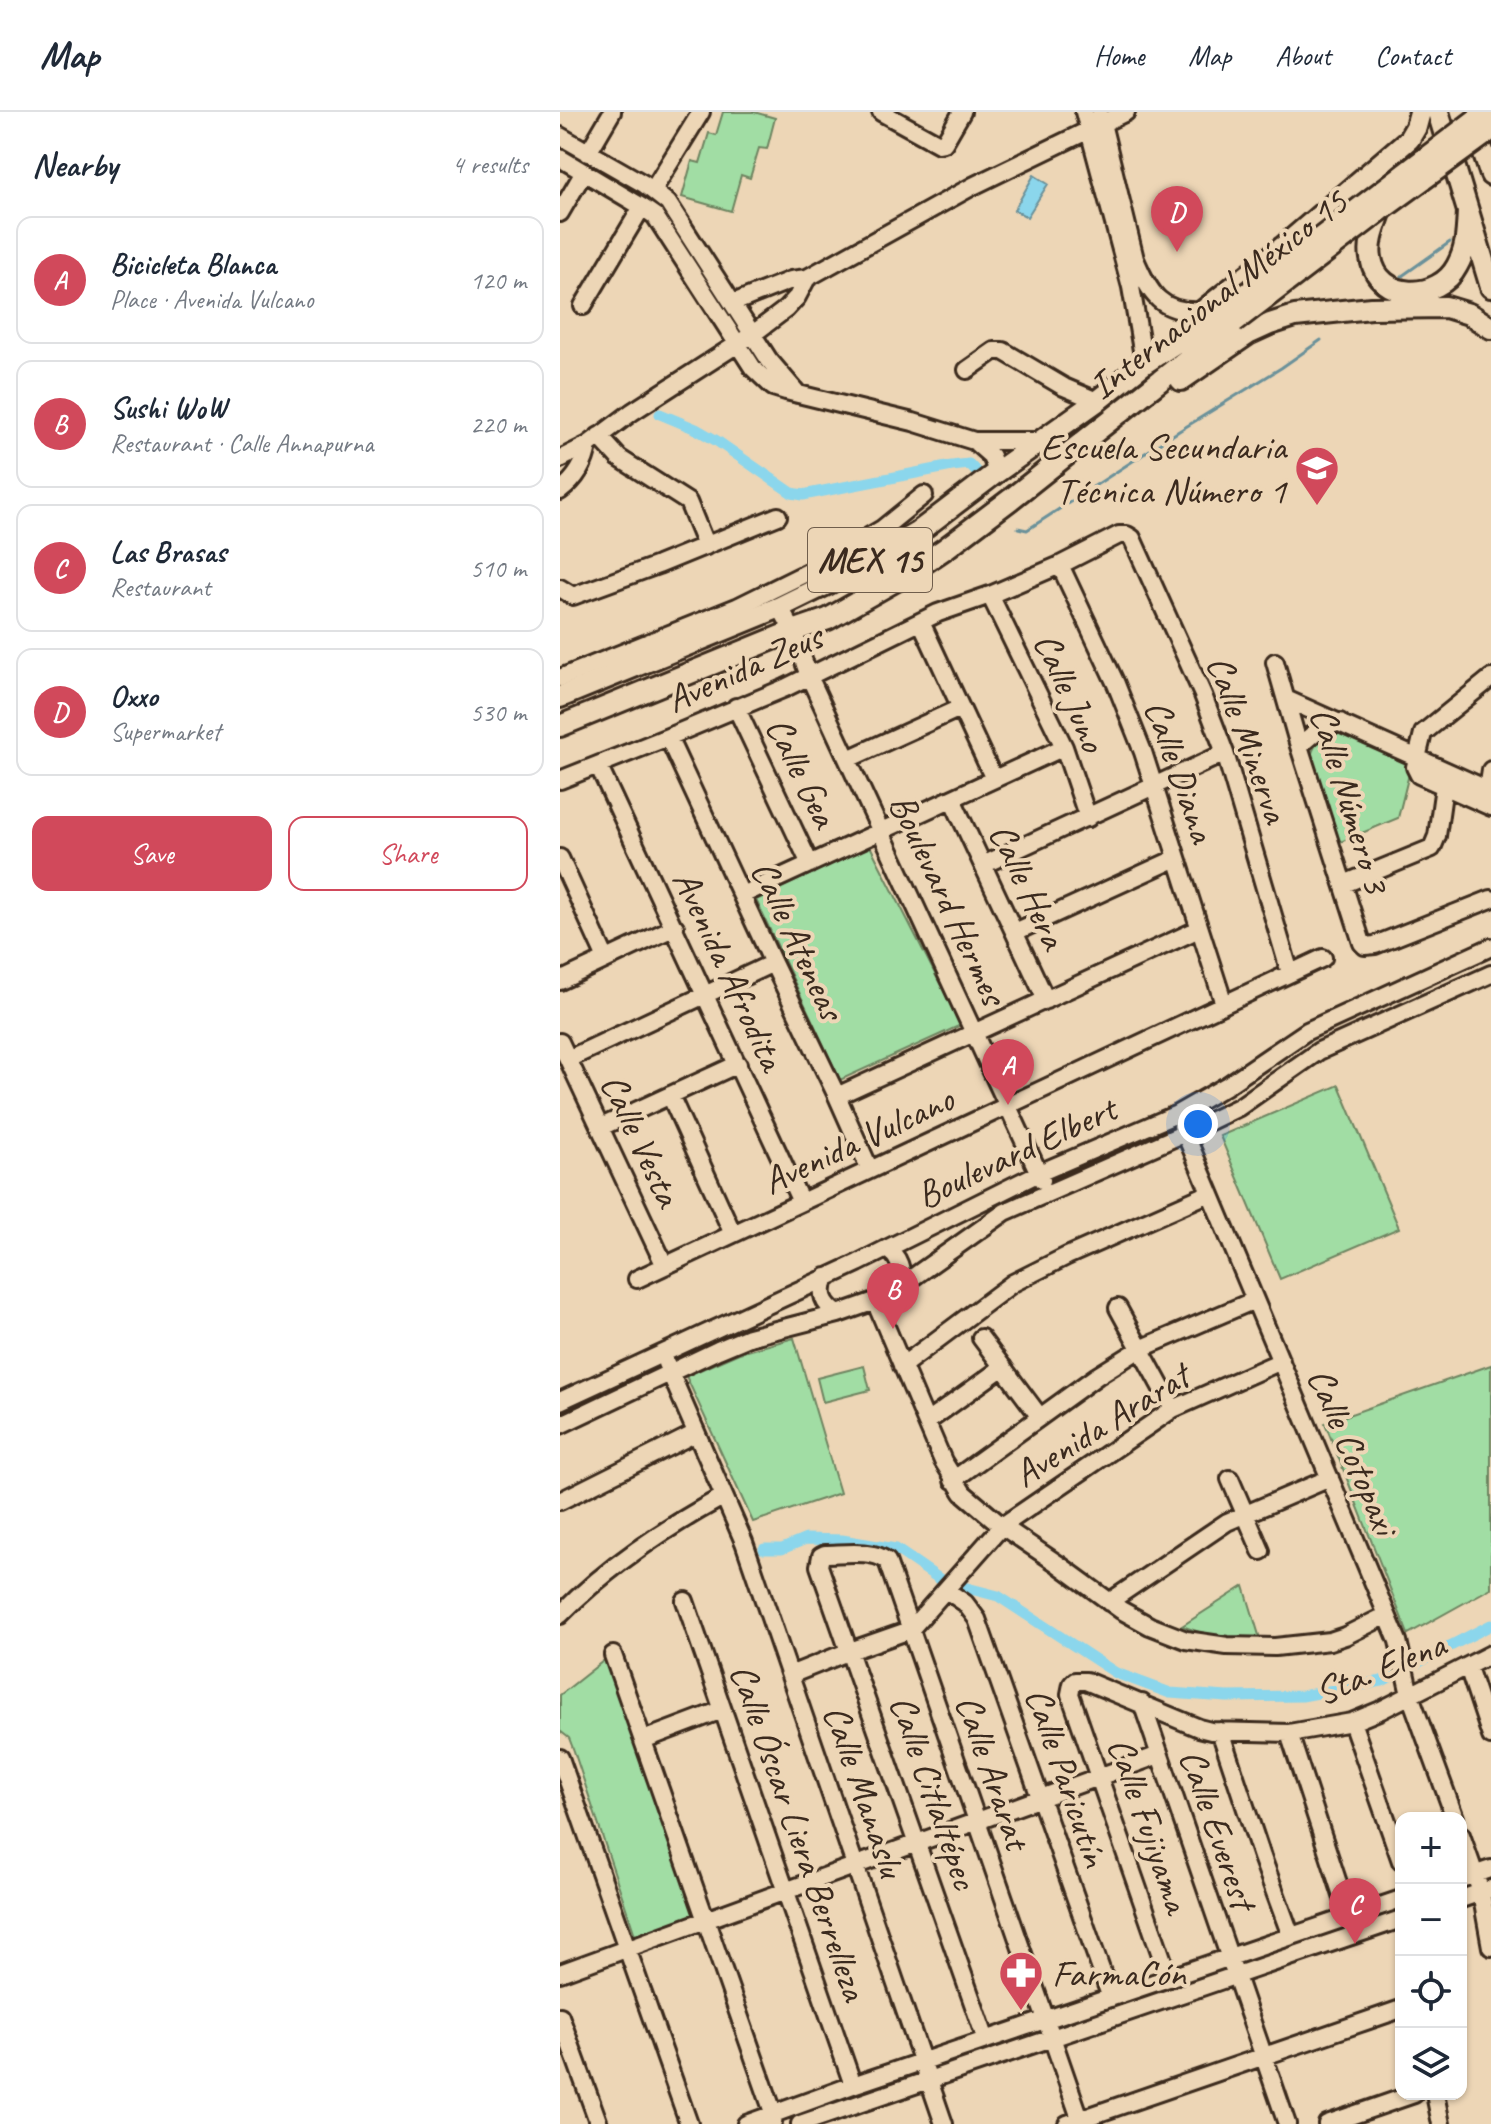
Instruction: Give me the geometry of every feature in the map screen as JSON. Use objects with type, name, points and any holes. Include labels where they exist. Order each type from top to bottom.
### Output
[{"type":"main road","points":[[1129,376],[1131,367],[1143,356],[1220,315],[1283,247],[1409,139],[1420,112]]},
{"type":"main road","points":[[1438,112],[1491,287]]},
{"type":"main road","points":[[1470,112],[1491,175]]},
{"type":"main road","name":"Internacional México 15","points":[[560,726],[828,619],[909,573],[1011,499],[1141,397],[1220,315],[1486,112]]},
{"type":"main road","name":"Internacional México 15","points":[[560,697],[780,607],[918,532],[1129,376],[1381,210],[1491,130]]},
{"type":"main road","points":[[1381,210],[1373,233],[1372,266],[1389,286],[1401,291],[1421,292],[1441,284],[1457,268],[1466,243],[1468,211]]},
{"type":"main road","points":[[1141,397],[1166,391],[1248,334],[1295,316],[1371,308],[1446,307],[1469,314],[1491,328]]},
{"type":"street","points":[[588,153],[612,112]]},
{"type":"street","points":[[653,190],[701,112]]},
{"type":"street","points":[[881,112],[939,144],[944,143],[962,112]]},
{"type":"street","points":[[1084,112],[1097,121],[1135,259],[1156,298],[1179,311],[1220,315]]},
{"type":"street","points":[[733,303],[791,280],[807,278],[1097,121],[1126,112]]},
{"type":"street","points":[[1097,121],[1143,356]]},
{"type":"street","points":[[560,136],[653,190],[668,203],[769,360],[798,394]]},
{"type":"street","points":[[560,158],[642,207],[659,222],[737,345],[753,368],[773,387],[913,422],[974,441],[1042,441]]},
{"type":"street","points":[[601,182],[610,166]]},
{"type":"street","points":[[560,213],[584,172]]},
{"type":"street","points":[[583,306],[642,207]]},
{"type":"street","points":[[560,459],[594,440],[753,334],[786,309],[807,278]]},
{"type":"street","points":[[967,370],[994,351],[1003,351],[1064,387],[1097,401]]},
{"type":"street","points":[[560,491],[579,472],[594,440]]},
{"type":"street","points":[[594,440],[688,502],[706,546]]},
{"type":"street","points":[[974,441],[991,456],[997,472]]},
{"type":"street","points":[[560,678],[737,607],[810,571],[882,529],[924,495]]},
{"type":"street","points":[[567,592],[706,546],[778,516]]},
{"type":"street","name":"Avenida Zeus","points":[[560,780],[809,676],[938,613],[990,595],[1119,535],[1127,535]]},
{"type":"street","name":"Calle Minerva","points":[[1127,535],[1132,538],[1192,671],[1225,753],[1290,973]]},
{"type":"street","name":"Calle Diana","points":[[1060,565],[1116,684],[1143,752],[1224,1004]]},
{"type":"street","name":"Calle Juno","points":[[990,595],[1064,747],[1088,818]]},
{"type":"street","name":"Boulevard Hermes","points":[[780,607],[1048,1192]]},
{"type":"street","points":[[921,622],[994,779]]},
{"type":"street","name":"Calle Número 3","points":[[1275,662],[1359,938],[1365,946],[1375,945],[1491,899]]},
{"type":"street","points":[[1490,796],[1444,786],[1415,771],[1426,729],[1491,678]]},
{"type":"street","points":[[1286,699],[1417,757],[1490,796]]},
{"type":"street","name":"Calle Gea","points":[[736,707],[810,864]]},
{"type":"street","points":[[848,759],[960,708]]},
{"type":"street","points":[[1299,746],[1319,729],[1340,722]]},
{"type":"street","name":"Calle Ateneas","points":[[668,737],[870,1170]]},
{"type":"street","points":[[742,895],[1064,747]]},
{"type":"street","points":[[983,865],[1225,753]]},
{"type":"street","name":"Avenida Afrodita","points":[[598,765],[801,1202]]},
{"type":"street","points":[[1490,796],[1491,770]]},
{"type":"street","points":[[1344,884],[1432,848],[1437,836],[1444,786]]},
{"type":"street","name":"Calle Hera","points":[[952,799],[1046,1000]]},
{"type":"street","points":[[560,858],[606,959]]},
{"type":"street","points":[[1015,932],[1177,858]]},
{"type":"street","points":[[560,981],[675,927]]},
{"type":"street","points":[[837,1096],[1199,929]]},
{"type":"street","name":"Boulevard Elbert","points":[[560,1401],[886,1249],[1039,1173],[1177,1114],[1238,1079],[1307,1031],[1491,947]]},
{"type":"street","name":"Avenida Vulcano","points":[[637,1279],[1323,958]]},
{"type":"street","points":[[568,1059],[773,963]]},
{"type":"street","points":[[1442,970],[1451,992]]},
{"type":"street","name":"Boulevard Elbert","points":[[560,1425],[749,1337],[875,1301],[1005,1212],[1239,1107],[1319,1051],[1491,974]]},
{"type":"street","name":"Calle Vesta","points":[[560,1042],[665,1266]]},
{"type":"street","points":[[601,1127],[738,1064]]},
{"type":"street","points":[[670,1095],[733,1234]]},
{"type":"street","name":"Calle Cotopaxi","points":[[1177,1114],[1401,1650],[1410,1695],[1453,1812]]},
{"type":"street","points":[[902,1366],[1013,1283],[1210,1193]]},
{"type":"street","points":[[886,1249],[893,1253],[899,1263],[902,1285]]},
{"type":"street","points":[[826,1277],[822,1289],[823,1300],[838,1314]]},
{"type":"street","points":[[953,1480],[1097,1376],[1140,1349],[1255,1300]]},
{"type":"street","points":[[875,1301],[953,1480],[972,1502],[1002,1526],[1128,1614],[1166,1633],[1204,1644],[1275,1647],[1330,1641],[1387,1615]]},
{"type":"street","points":[[1118,1308],[1173,1409]]},
{"type":"street","points":[[981,1338],[1040,1417]]},
{"type":"street","name":"Calle Manaslu","points":[[662,1354],[744,1542],[944,2124]]},
{"type":"street","name":"Avenida Ararat","points":[[910,1630],[1002,1526],[1173,1409],[1281,1361]]},
{"type":"street","points":[[927,1422],[1003,1367]]},
{"type":"street","points":[[560,1501],[696,1433]]},
{"type":"street","points":[[1109,1602],[1227,1522],[1330,1478]]},
{"type":"street","points":[[1230,1479],[1261,1551]]},
{"type":"street","points":[[560,1615],[589,1587],[635,1551],[724,1496]]},
{"type":"street","name":"Calle Citlaltépec","points":[[872,1554],[825,1554],[821,1556],[819,1566],[986,2040]]},
{"type":"street","name":"Calle Ararat","points":[[872,1554],[887,1561],[1053,2038],[1076,2122]]},
{"type":"street","name":"Calle Paricutín","points":[[946,1590],[975,1613],[1111,1998]]},
{"type":"street","name":"Calle Óscar Liera Berrelleza","points":[[685,1601],[853,2085]]},
{"type":"street","points":[[790,1675],[910,1630]]},
{"type":"street","name":"Sta. Elena","points":[[1070,1694],[1075,1681],[1086,1681],[1199,1728],[1289,1733],[1352,1722],[1491,1654]]},
{"type":"street","points":[[613,1655],[774,2119]]},
{"type":"street","points":[[1468,1667],[1491,1736]]},
{"type":"street","name":"Calle Fujiyama","points":[[1070,1694],[1169,1978]]},
{"type":"street","name":"Calle Everest","points":[[1142,1703],[1287,2124]]},
{"type":"street","points":[[643,1740],[722,1710]]},
{"type":"street","points":[[1352,1722],[1395,1844]]},
{"type":"street","points":[[1220,1731],[1291,1936]]},
{"type":"street","points":[[1289,1733],[1355,1935]]},
{"type":"street","points":[[560,1973],[1159,1755]]},
{"type":"street","points":[[560,1758],[689,2124]]},
{"type":"street","points":[[1467,1851],[1486,1890],[1491,1947]]},
{"type":"street","points":[[1467,1897],[1486,1890]]},
{"type":"street","points":[[746,2124],[774,2119],[853,2085],[1395,1901]]},
{"type":"street","points":[[800,2124],[1395,1921]]},
{"type":"street","points":[[1076,2122],[1395,2011]]},
{"type":"street","points":[[560,2016],[599,2124]]},
{"type":"street","points":[[1327,2124],[1397,2100]]},
{"type":"street","points":[[1436,2100],[1441,2124]]},
{"type":"green space","points":[[723,112],[754,112],[775,118],[767,149],[759,148],[750,178],[741,175],[731,211],[682,197],[692,161],[700,163],[709,133],[716,135]]},
{"type":"green space","points":[[1341,730],[1413,758],[1398,818],[1338,843],[1311,756],[1322,738]]},
{"type":"green space","points":[[870,846],[961,1025],[840,1080],[756,900]]},
{"type":"green space","points":[[1339,1085],[1399,1228],[1280,1279],[1220,1136]]},
{"type":"green space","points":[[794,1338],[840,1493],[753,1522],[686,1376],[739,1353]]},
{"type":"green space","points":[[1491,1365],[1491,1588],[1408,1634],[1325,1423]]},
{"type":"green space","points":[[864,1366],[870,1390],[823,1402],[817,1378]]},
{"type":"green space","points":[[1244,1586],[1261,1642],[1219,1639],[1182,1626]]},
{"type":"green space","points":[[607,1658],[698,1916],[636,1938],[574,1751],[569,1738],[560,1731],[560,1695]]},
{"type":"water","points":[[1034,175],[1048,184],[1027,217],[1014,210]]},
{"type":"waterway","points":[[1402,276],[1450,242]]},
{"type":"waterway","points":[[1018,528],[1027,530],[1321,340]]},
{"type":"waterway","points":[[660,414],[717,441],[792,493],[803,495],[969,464],[983,479]]},
{"type":"waterway","points":[[764,1549],[782,1549],[806,1539],[842,1540],[896,1549],[944,1582],[998,1596],[1116,1673],[1170,1693],[1227,1697],[1302,1696],[1382,1681],[1491,1625]]},
{"type":"place","name":"Oxxo","points":[[1177,252]]},
{"type":"place","name":"Escuela Secundaria Técnica Número 1","points":[[1317,507]]},
{"type":"place","name":"Bicicleta Blanca","points":[[1008,1105]]},
{"type":"place","name":"Sushi WoW","points":[[893,1329]]},
{"type":"place","name":"Las Brasas","points":[[1355,1944]]},
{"type":"place","name":"FarmaCón","points":[[1021,2012]]}]
